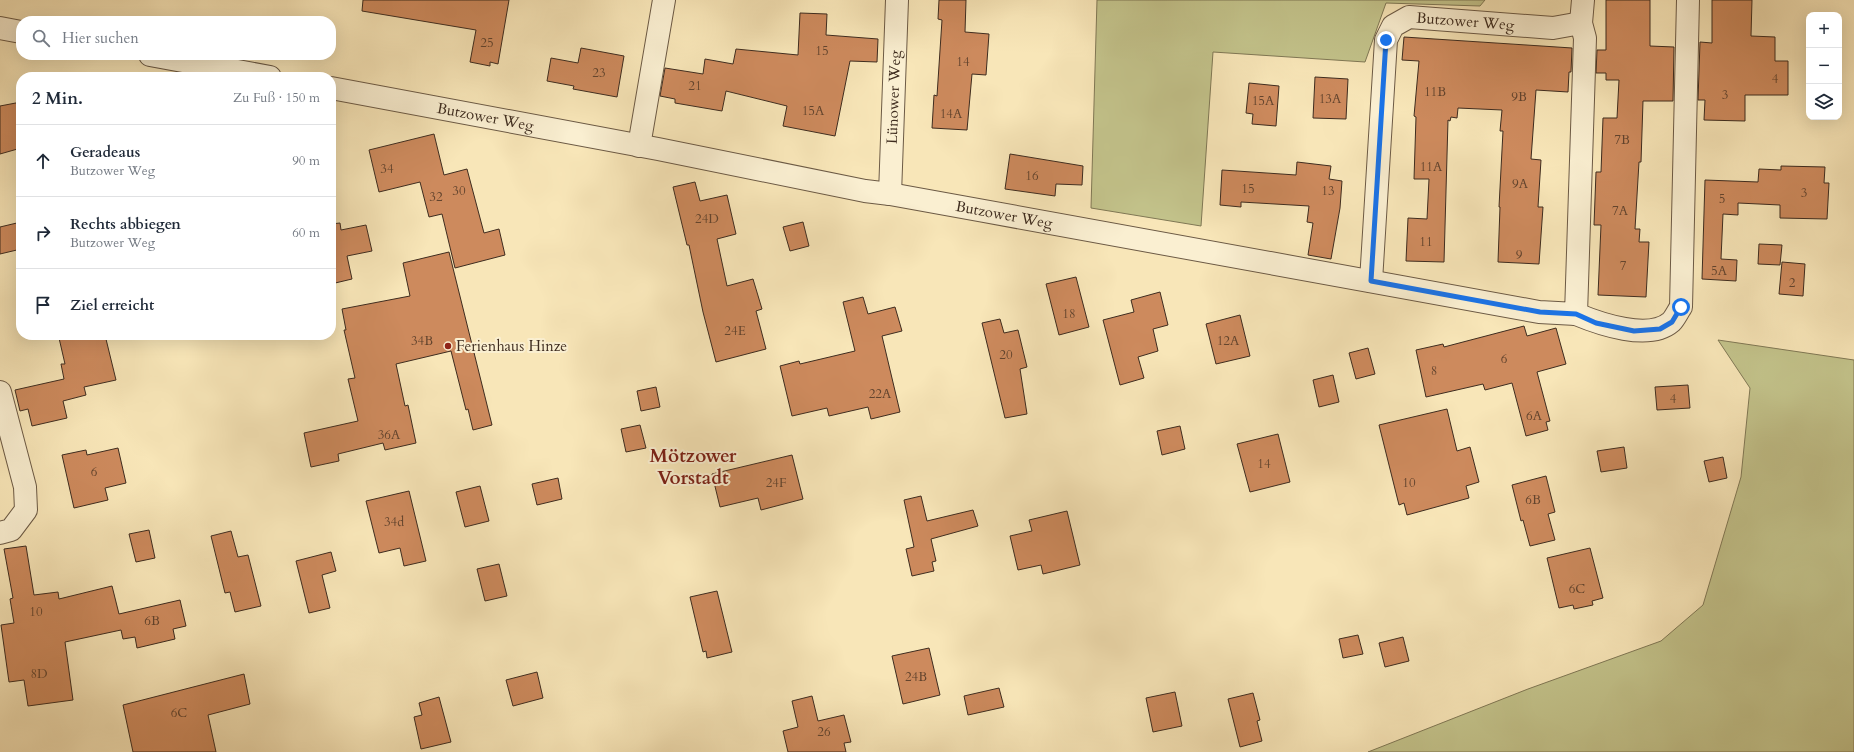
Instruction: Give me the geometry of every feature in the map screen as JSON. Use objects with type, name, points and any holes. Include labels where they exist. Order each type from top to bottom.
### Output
[{"type":"street","points":[[639,146],[664,0]]},
{"type":"street","name":"Lünower Weg","points":[[890,194],[897,0]]},
{"type":"street","points":[[1576,314],[1585,38],[1580,23],[1583,0]]},
{"type":"street","name":"Butzower Weg","points":[[336,89],[639,146],[865,191],[890,194],[1540,312],[1576,314],[1596,323],[1634,331],[1660,329],[1672,322],[1681,307],[1688,0]]},
{"type":"street","name":"Butzower Weg","points":[[1371,281],[1386,40],[1393,26],[1409,17],[1553,28],[1580,23]]},
{"type":"street","points":[[0,28],[16,31]]},
{"type":"street","points":[[177,60],[243,72]]},
{"type":"street","points":[[0,392],[25,487],[26,510],[11,530],[0,533]]},
{"type":"green space","points":[[1097,0],[1485,0],[1480,6],[1386,3],[1365,62],[1213,52],[1201,226],[1091,208]]},
{"type":"green space","points":[[1718,340],[1854,360],[1854,752],[1368,752],[1528,689],[1661,641],[1703,605],[1741,477],[1750,388]]},
{"type":"building","points":[[363,0],[509,0],[498,64],[490,62],[490,66],[470,62],[476,30],[362,11]]},
{"type":"building","points":[[939,0],[966,0],[965,32],[989,34],[986,75],[972,74],[967,130],[932,128],[934,95],[937,96],[942,20],[938,19]]},
{"type":"building","points":[[1606,0],[1650,0],[1650,46],[1674,47],[1673,101],[1643,101],[1641,162],[1639,162],[1635,229],[1640,229],[1639,242],[1649,242],[1646,297],[1598,295],[1601,225],[1594,225],[1596,172],[1601,172],[1603,118],[1617,118],[1619,80],[1606,80],[1606,73],[1596,73],[1597,50],[1606,50]]},
{"type":"building","points":[[1712,0],[1752,0],[1751,36],[1775,37],[1775,61],[1788,61],[1788,95],[1745,95],[1745,121],[1704,120],[1705,100],[1698,100],[1700,42],[1712,43]]},
{"type":"building","points":[[800,13],[827,14],[826,35],[878,39],[877,62],[850,61],[835,136],[783,126],[787,106],[726,91],[722,111],[675,103],[675,99],[660,96],[665,68],[703,74],[705,59],[733,64],[736,49],[798,55]]},
{"type":"building","points":[[1404,37],[1572,48],[1568,92],[1536,90],[1531,159],[1541,160],[1538,207],[1543,207],[1539,264],[1498,262],[1503,131],[1500,131],[1502,110],[1458,108],[1457,118],[1451,117],[1450,121],[1448,120],[1444,262],[1406,261],[1408,218],[1427,219],[1429,179],[1414,179],[1416,117],[1414,116],[1419,61],[1402,60]]},
{"type":"building","points":[[581,48],[624,56],[617,97],[573,89],[574,86],[547,81],[551,58],[578,63]]},
{"type":"building","points":[[1315,77],[1348,79],[1346,119],[1313,118]]},
{"type":"building","points":[[1249,83],[1279,86],[1276,126],[1252,124],[1253,114],[1246,113]]},
{"type":"building","points":[[16,103],[16,149],[0,154],[0,106]]},
{"type":"building","points":[[434,134],[444,175],[467,169],[484,233],[499,229],[505,255],[455,268],[442,214],[429,217],[420,182],[379,192],[369,150]]},
{"type":"building","points":[[1010,154],[1083,166],[1082,185],[1056,184],[1055,196],[1005,189]]},
{"type":"building","points":[[1297,162],[1331,166],[1329,179],[1342,181],[1340,208],[1331,259],[1308,255],[1313,223],[1307,222],[1309,206],[1241,202],[1241,207],[1220,205],[1222,170],[1296,175]]},
{"type":"building","points":[[1781,166],[1825,167],[1824,183],[1829,183],[1827,219],[1780,218],[1780,205],[1738,203],[1738,215],[1723,214],[1721,259],[1737,260],[1736,281],[1702,279],[1705,180],[1758,182],[1759,169],[1781,170]]},
{"type":"building","points":[[695,182],[700,201],[727,195],[736,234],[717,239],[727,286],[753,279],[762,309],[756,311],[766,349],[716,362],[703,312],[689,245],[687,245],[673,187]]},
{"type":"building","points":[[803,222],[809,246],[790,251],[783,227]]},
{"type":"building","points":[[16,223],[16,250],[0,254],[0,227]]},
{"type":"building","points":[[336,223],[340,223],[341,230],[366,225],[372,251],[347,256],[352,279],[336,283]]},
{"type":"building","points":[[1759,244],[1782,245],[1780,265],[1758,264]]},
{"type":"building","points":[[449,252],[492,425],[473,430],[468,409],[466,410],[451,351],[396,364],[405,406],[408,405],[416,443],[385,450],[383,443],[338,454],[339,461],[311,467],[304,433],[358,421],[348,379],[355,378],[344,330],[346,330],[342,309],[410,296],[403,263]]},
{"type":"building","points":[[1782,262],[1805,264],[1803,296],[1779,294]]},
{"type":"building","points":[[1076,277],[1089,327],[1059,335],[1046,284]]},
{"type":"building","points":[[1160,292],[1168,325],[1153,329],[1158,351],[1138,357],[1144,378],[1120,385],[1103,320],[1134,312],[1131,300]]},
{"type":"building","points":[[863,297],[868,314],[895,307],[902,331],[882,336],[900,412],[871,419],[868,407],[829,416],[827,408],[792,416],[780,366],[799,361],[800,364],[855,351],[843,302]]},
{"type":"building","points":[[1240,315],[1250,356],[1216,364],[1206,324]]},
{"type":"building","points":[[1000,319],[1004,333],[1018,330],[1027,367],[1020,369],[1027,414],[1005,418],[982,323]]},
{"type":"building","points":[[1524,326],[1527,336],[1556,328],[1566,364],[1537,372],[1550,421],[1546,422],[1548,430],[1526,436],[1512,383],[1485,390],[1483,384],[1426,397],[1416,350],[1443,344],[1444,347]]},
{"type":"building","points":[[59,340],[106,340],[116,380],[84,387],[86,395],[63,401],[67,418],[32,426],[28,409],[20,411],[15,390],[64,379],[61,364],[65,364]]},
{"type":"building","points":[[1368,348],[1375,374],[1356,379],[1349,353]]},
{"type":"building","points":[[1333,375],[1339,402],[1319,407],[1313,380]]},
{"type":"building","points":[[1688,385],[1690,408],[1657,410],[1655,387]]},
{"type":"building","points":[[656,387],[660,407],[641,411],[637,391]]},
{"type":"building","points":[[1447,409],[1457,451],[1470,447],[1479,482],[1466,486],[1469,498],[1407,515],[1404,503],[1399,505],[1379,425]]},
{"type":"building","points":[[640,425],[646,448],[626,452],[621,429]]},
{"type":"building","points":[[1180,426],[1185,449],[1162,455],[1157,431]]},
{"type":"building","points":[[1278,434],[1290,482],[1250,492],[1237,444]]},
{"type":"building","points":[[1624,447],[1627,468],[1601,472],[1597,451]]},
{"type":"building","points":[[118,448],[126,483],[105,488],[108,500],[74,508],[62,455],[86,450],[87,455]]},
{"type":"building","points":[[792,455],[803,499],[761,510],[758,498],[720,507],[712,474]]},
{"type":"building","points":[[1723,457],[1727,478],[1709,482],[1704,461]]},
{"type":"building","points":[[1546,476],[1555,512],[1548,514],[1555,540],[1530,546],[1523,520],[1521,521],[1512,485]]},
{"type":"building","points":[[558,478],[562,499],[537,505],[532,484]]},
{"type":"building","points":[[480,486],[489,521],[465,527],[456,492]]},
{"type":"building","points":[[409,491],[426,561],[404,566],[400,548],[379,553],[366,501]]},
{"type":"building","points":[[921,496],[927,521],[973,510],[978,526],[931,539],[936,561],[932,562],[934,571],[912,576],[906,549],[914,547],[904,500]]},
{"type":"building","points":[[1067,511],[1080,565],[1043,574],[1041,565],[1018,570],[1010,536],[1032,531],[1029,520]]},
{"type":"building","points":[[149,530],[155,558],[136,562],[129,534]]},
{"type":"building","points":[[231,531],[238,557],[248,555],[261,606],[235,612],[230,592],[225,593],[211,536]]},
{"type":"building","points":[[26,546],[34,595],[58,592],[59,599],[112,586],[119,614],[180,600],[186,626],[173,629],[175,639],[137,648],[135,637],[123,639],[121,630],[65,642],[73,700],[28,706],[24,680],[9,682],[1,625],[14,623],[10,599],[13,598],[4,549]]},
{"type":"building","points":[[1590,548],[1603,598],[1592,601],[1593,605],[1574,609],[1573,605],[1559,608],[1547,558]]},
{"type":"building","points":[[331,552],[336,571],[322,575],[330,608],[309,613],[296,561]]},
{"type":"building","points":[[499,564],[507,596],[485,601],[477,569]]},
{"type":"building","points":[[717,591],[732,652],[707,658],[706,651],[703,652],[690,597]]},
{"type":"building","points":[[1358,635],[1363,654],[1343,658],[1339,639]]},
{"type":"building","points":[[1403,637],[1409,661],[1385,667],[1379,643]]},
{"type":"building","points":[[929,648],[940,695],[903,704],[892,656]]},
{"type":"building","points":[[537,672],[543,698],[513,706],[506,680]]},
{"type":"building","points":[[244,674],[250,704],[208,715],[216,752],[133,752],[123,705]]},
{"type":"building","points":[[999,688],[1004,707],[968,715],[964,696]]},
{"type":"building","points":[[1175,692],[1182,726],[1153,732],[1146,698]]},
{"type":"building","points":[[1253,693],[1260,720],[1257,721],[1262,741],[1240,747],[1228,699]]},
{"type":"building","points":[[812,696],[818,721],[844,715],[851,742],[844,743],[846,752],[788,752],[783,731],[798,727],[792,701]]},
{"type":"building","points":[[439,697],[451,742],[421,749],[414,717],[422,715],[419,703]]},
{"type":"place","name":"Ferienhaus Hinze","points":[[448,346]]},
{"type":"district","name":"Mötzower Vorstadt","points":[[693,466]]},
{"type":"route","points":[[1386,40],[1371,281],[1540,312],[1576,314],[1596,323],[1634,331],[1660,329],[1672,322],[1681,307]]}]
